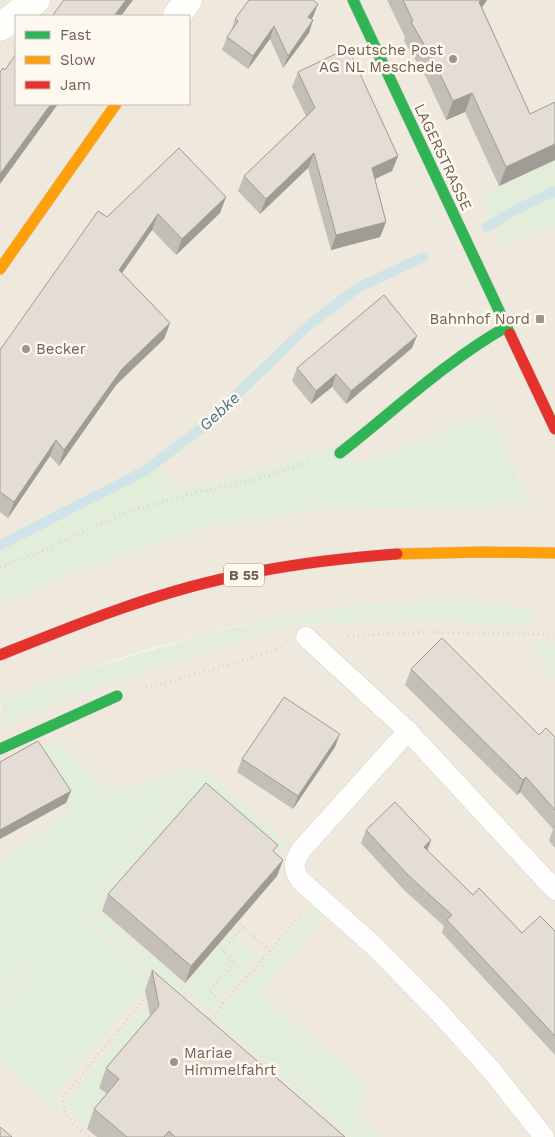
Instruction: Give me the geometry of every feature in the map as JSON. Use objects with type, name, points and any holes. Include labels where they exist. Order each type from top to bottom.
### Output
[{"type":"street","points":[[16,15],[36,0]]},
{"type":"street","points":[[178,15],[188,0]]},
{"type":"street","name":"LAGERSTRASSE","points":[[353,0],[555,430]]},
{"type":"street","points":[[0,27],[15,16]]},
{"type":"street","points":[[0,270],[115,105]]},
{"type":"street","points":[[340,453],[380,422],[454,358],[481,340],[506,327]]},
{"type":"street","name":"B 55","points":[[0,655],[73,625],[188,589],[262,570],[338,559],[501,551],[555,553]]},
{"type":"street","points":[[0,749],[117,696]]},
{"type":"lane","points":[[306,637],[408,731],[555,890]]},
{"type":"lane","points":[[408,731],[302,849],[296,859],[294,872],[301,881],[373,945],[465,1040],[544,1137]]},
{"type":"path","points":[[0,566],[33,555],[124,513],[189,494],[254,480],[340,453]]},
{"type":"path","points":[[237,922],[270,950]]},
{"type":"path","points":[[223,1003],[210,991],[234,962],[222,951],[243,927]]},
{"type":"path","points":[[209,1020],[281,938]]},
{"type":"path","points":[[89,1137],[70,1122],[62,1109],[63,1098],[125,1020],[150,992]]},
{"type":"path","points":[[202,1014],[216,1026]]},
{"type":"path","points":[[322,1118],[345,1137]]},
{"type":"shaded area","points":[[0,0],[555,0],[555,1137],[0,1137],[0,705],[6,725],[116,680],[257,637],[287,625],[454,621],[482,625],[535,610],[460,600],[308,612],[236,626],[142,651],[0,699],[0,605],[79,571],[207,527],[325,509],[531,505],[491,412],[359,463],[328,447],[255,472],[77,511],[0,542]]},
{"type":"green space","points":[[555,160],[555,226],[503,245],[479,195]]},
{"type":"green space","points":[[491,412],[531,506],[325,509],[207,527],[79,571],[0,605],[0,542],[77,511],[157,468],[179,488],[255,472],[329,447],[359,463]]},
{"type":"green space","points":[[460,600],[536,610],[530,621],[521,626],[482,625],[454,621],[287,625],[257,637],[116,680],[5,725],[0,699],[189,639],[266,620],[324,609]]},
{"type":"green space","points":[[530,640],[555,643],[555,678],[538,658]]},
{"type":"green space","points":[[58,740],[92,775],[107,785],[115,787],[132,786],[155,780],[197,765],[117,866],[178,792],[192,805],[90,922],[76,913],[155,983],[135,998],[58,1092],[57,1109],[62,1118],[0,1061],[0,1006],[38,959],[0,1001],[0,862],[69,810],[36,752]]},
{"type":"green space","points":[[200,767],[287,844],[272,860],[205,812],[180,790]]},
{"type":"green space","points":[[316,901],[329,913],[261,992],[369,1088],[357,1115],[380,1137],[350,1137],[213,1018]]},
{"type":"green space","points":[[101,912],[185,985],[231,932],[259,956],[210,1014],[178,988],[158,982],[91,923]]},
{"type":"green space","points":[[149,999],[152,1024],[98,1088],[111,1099],[86,1128],[67,1109],[67,1100]]},
{"type":"building","points":[[64,0],[126,0],[115,15],[53,15]]},
{"type":"building","points":[[249,0],[313,0],[318,4],[308,17],[313,20],[288,56],[274,26],[253,56],[227,37],[238,21],[235,19]]},
{"type":"building","points":[[403,0],[481,0],[479,2],[530,114],[555,102],[555,144],[506,167],[472,93],[453,101],[432,58],[411,22],[413,21]]},
{"type":"building","points":[[348,48],[398,156],[372,168],[386,222],[336,235],[314,153],[266,199],[244,176],[315,108],[298,72]]},
{"type":"building","points":[[15,55],[15,105],[50,105],[0,174],[0,72],[3,68],[5,70]]},
{"type":"building","points":[[179,148],[226,197],[182,239],[158,214],[119,270],[170,323],[122,369],[64,450],[56,440],[14,502],[0,492],[0,350],[98,211],[107,217]]},
{"type":"building","points":[[384,295],[417,336],[351,391],[336,374],[316,391],[297,368]]},
{"type":"building","points":[[442,638],[539,735],[546,728],[555,737],[555,810],[526,777],[523,780],[411,669]]},
{"type":"building","points":[[284,697],[340,734],[298,796],[242,759]]},
{"type":"building","points":[[38,741],[71,791],[0,830],[0,762]]},
{"type":"building","points":[[206,783],[278,845],[273,851],[283,860],[191,966],[108,894]]},
{"type":"building","points":[[395,802],[431,840],[424,847],[473,895],[479,888],[522,933],[540,916],[555,931],[555,1036],[447,920],[452,915],[410,877],[366,830]]},
{"type":"building","name":"Mariae Himmelfahrt","points":[[152,970],[345,1137],[175,1137],[169,1131],[164,1137],[127,1137],[94,1109],[119,1079],[106,1068],[159,1006]]},
{"type":"building","points":[[0,1127],[12,1137],[0,1137]]},
{"type":"waterway","name":"Gebke","points":[[487,227],[515,210],[555,191]]},
{"type":"waterway","name":"Gebke","points":[[0,545],[145,471],[203,427],[309,325],[356,289],[423,257]]},
{"type":"traffic: fast","points":[[353,0],[510,334]]},
{"type":"traffic: fast","points":[[340,453],[462,355],[506,327]]},
{"type":"traffic: fast","points":[[0,749],[117,696]]},
{"type":"traffic: slow","points":[[0,269],[115,105]]},
{"type":"traffic: slow","points":[[397,554],[555,553]]},
{"type":"traffic: jam","points":[[510,334],[555,429]]},
{"type":"traffic: jam","points":[[0,655],[114,611],[201,584],[292,566],[397,554]]},
{"type":"place","name":"Deutsche Post AG NL Meschede","points":[[453,59]]},
{"type":"place","name":"Bahnhof Nord","points":[[540,319]]},
{"type":"place","name":"Becker","points":[[26,349]]},
{"type":"place","name":"Mariae Himmelfahrt","points":[[174,1062]]}]
